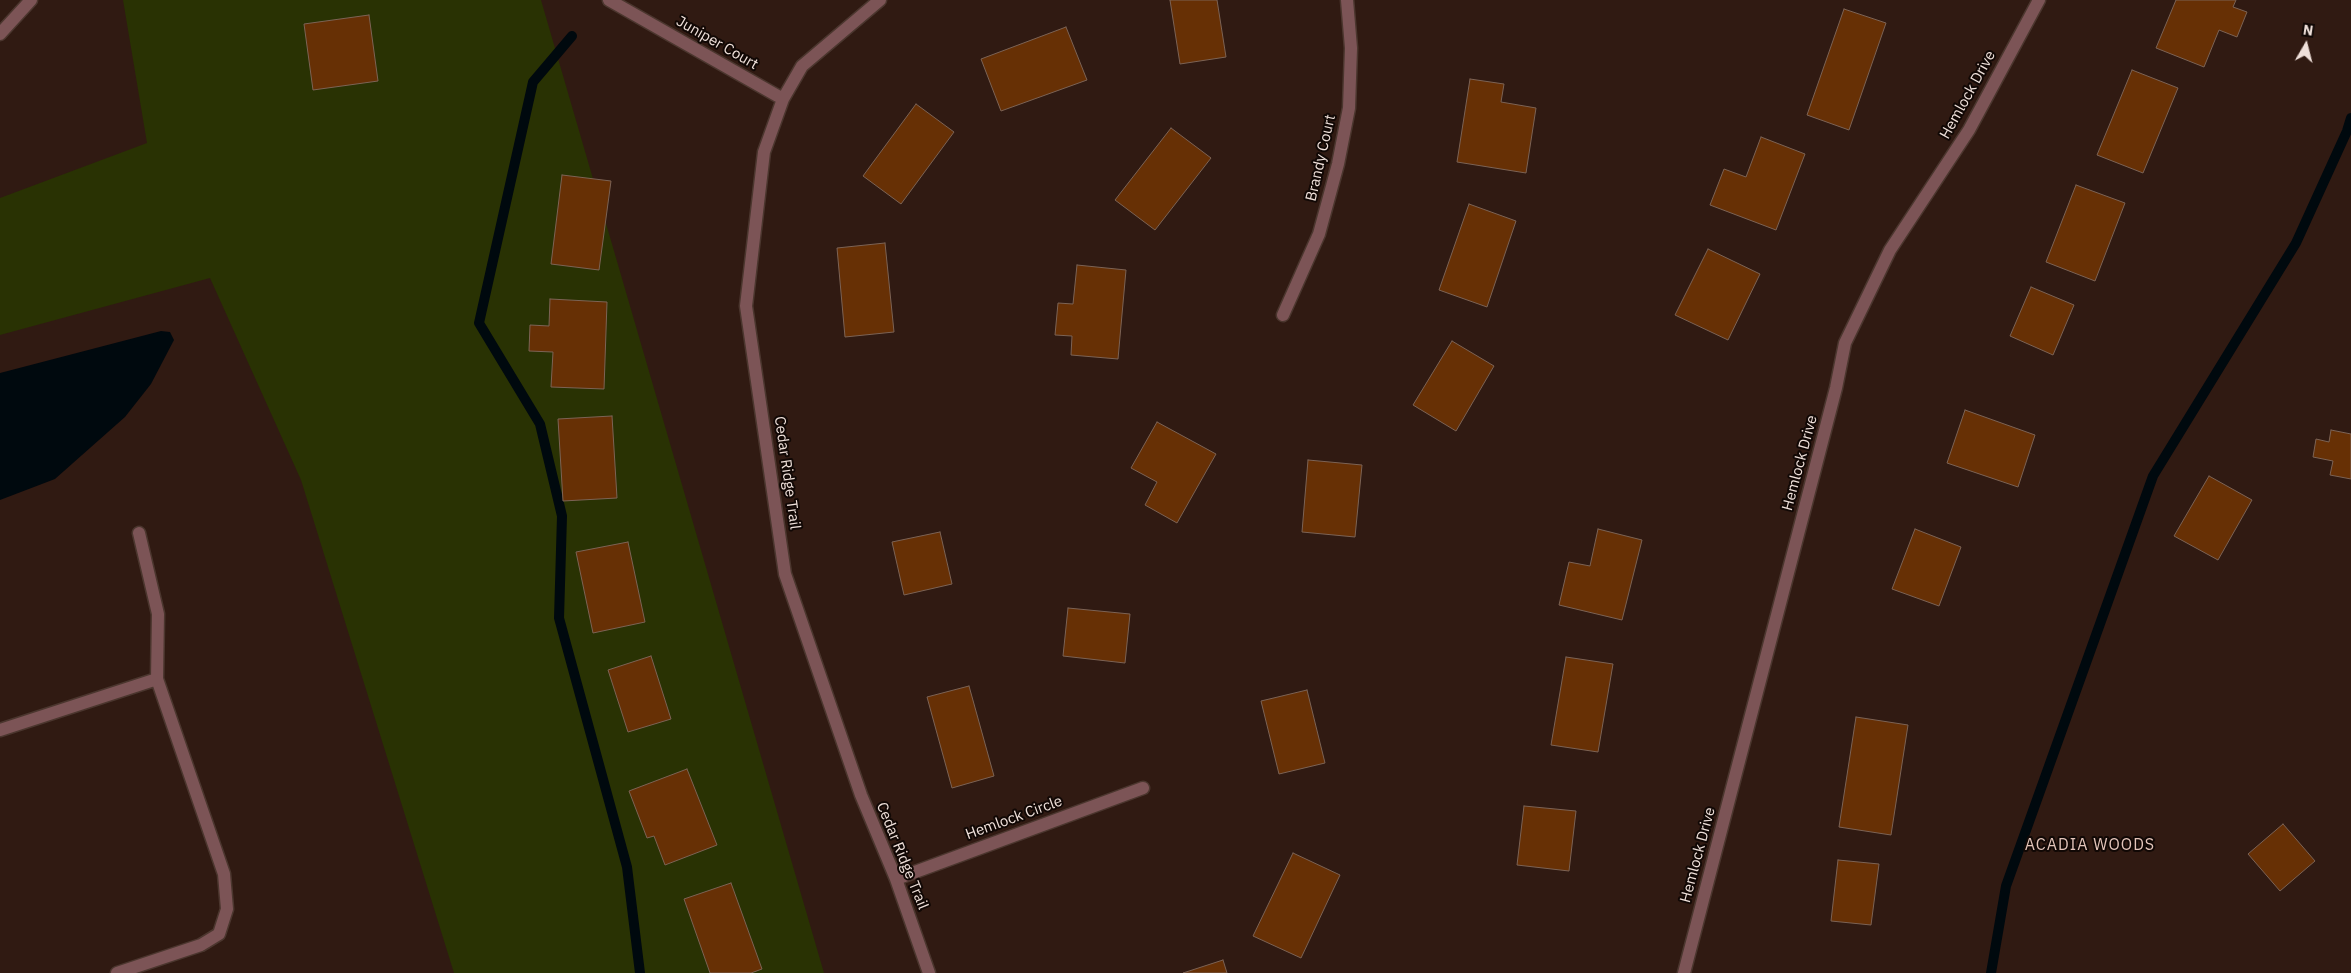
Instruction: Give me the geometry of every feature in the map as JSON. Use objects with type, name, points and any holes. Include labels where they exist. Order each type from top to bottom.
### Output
[{"type":"street","points":[[0,34],[31,0]]},
{"type":"street","name":"Juniper Court","points":[[609,0],[783,99]]},
{"type":"street","name":"Cedar Ridge Trail","points":[[880,0],[802,66],[783,99],[764,152],[746,306],[785,574],[861,795],[896,879],[929,973]]},
{"type":"street","name":"Brandy Court","points":[[1283,315],[1319,234],[1338,164],[1349,108],[1351,48],[1347,0]]},
{"type":"street","name":"Hemlock Drive","points":[[1684,973],[1831,407],[1845,343],[1890,250],[1969,130],[2039,0]]},
{"type":"street","points":[[117,973],[202,946],[219,934],[227,909],[224,874],[157,679],[158,614],[139,533]]},
{"type":"street","points":[[0,730],[157,679]]},
{"type":"street","name":"Hemlock Circle","points":[[896,879],[1144,788]]},
{"type":"green space","points":[[123,0],[541,0],[824,973],[454,973],[301,480],[210,278],[0,335],[0,198],[147,143]]},
{"type":"shaded area","points":[[161,331],[170,332],[174,340],[151,384],[125,417],[55,479],[0,500],[0,373]]},
{"type":"building","points":[[1170,0],[1217,0],[1226,57],[1180,64]]},
{"type":"building","points":[[2176,0],[2236,0],[2233,7],[2247,12],[2237,37],[2219,30],[2204,67],[2156,48]]},
{"type":"building","points":[[1844,9],[1886,23],[1849,130],[1807,115]]},
{"type":"building","points":[[369,15],[378,81],[313,90],[304,24]]},
{"type":"building","points":[[1066,27],[1087,80],[1001,111],[981,59]]},
{"type":"building","points":[[2132,70],[2178,88],[2143,173],[2097,155]]},
{"type":"building","points":[[1470,79],[1504,84],[1501,102],[1536,108],[1526,173],[1457,162]]},
{"type":"building","points":[[916,104],[954,132],[901,204],[863,176]]},
{"type":"building","points":[[1171,128],[1211,158],[1155,230],[1115,200]]},
{"type":"building","points":[[1761,137],[1805,154],[1776,230],[1710,205],[1724,169],[1746,177]]},
{"type":"building","points":[[562,175],[611,181],[599,270],[551,264]]},
{"type":"building","points":[[2076,185],[2125,203],[2095,281],[2046,262]]},
{"type":"building","points":[[1469,204],[1516,221],[1487,307],[1439,290]]},
{"type":"building","points":[[885,243],[894,332],[845,337],[837,248]]},
{"type":"building","points":[[1708,249],[1760,274],[1728,340],[1675,315]]},
{"type":"building","points":[[1077,265],[1126,270],[1118,359],[1071,355],[1072,336],[1055,335],[1058,303],[1073,304]]},
{"type":"building","points":[[2031,287],[2074,305],[2053,355],[2010,336]]},
{"type":"building","points":[[550,299],[607,302],[604,389],[551,387],[553,352],[529,351],[530,325],[549,326]]},
{"type":"building","points":[[1452,341],[1494,366],[1456,431],[1413,405]]},
{"type":"building","points":[[1965,410],[2035,435],[2018,487],[1947,463]]},
{"type":"building","points":[[612,416],[617,498],[563,501],[558,419]]},
{"type":"building","points":[[1157,422],[1216,454],[1177,523],[1145,505],[1157,482],[1131,468]]},
{"type":"building","points":[[2331,430],[2351,434],[2351,479],[2330,475],[2333,461],[2313,457],[2316,439],[2329,442]]},
{"type":"building","points":[[1308,460],[1362,465],[1355,537],[1302,532]]},
{"type":"building","points":[[2209,476],[2252,500],[2218,560],[2174,536]]},
{"type":"building","points":[[1598,529],[1642,540],[1622,620],[1559,605],[1569,562],[1590,566]]},
{"type":"building","points":[[1915,529],[1961,547],[1939,606],[1892,589]]},
{"type":"building","points":[[940,532],[952,584],[904,595],[892,542]]},
{"type":"building","points":[[628,542],[645,622],[593,633],[576,552]]},
{"type":"building","points":[[1068,608],[1130,614],[1125,663],[1063,656]]},
{"type":"building","points":[[651,656],[671,719],[628,732],[608,670]]},
{"type":"building","points":[[1566,657],[1613,664],[1598,752],[1551,745]]},
{"type":"building","points":[[969,686],[994,776],[952,788],[927,697]]},
{"type":"building","points":[[1307,690],[1325,763],[1279,774],[1261,701]]},
{"type":"building","points":[[1856,717],[1908,725],[1891,835],[1839,827]]},
{"type":"building","points":[[687,769],[717,845],[665,865],[654,836],[647,838],[629,791]]},
{"type":"building","points":[[1524,806],[1576,811],[1569,871],[1517,865]]},
{"type":"building","points":[[2283,824],[2315,861],[2280,891],[2248,854]]},
{"type":"building","points":[[1293,853],[1340,875],[1301,958],[1253,936]]},
{"type":"building","points":[[1838,860],[1879,864],[1871,925],[1831,921]]},
{"type":"building","points":[[731,883],[762,969],[751,973],[710,973],[684,899]]},
{"type":"building","points":[[1223,960],[1227,973],[1183,973]]},
{"type":"waterway","points":[[572,36],[533,82],[479,323],[540,424],[562,516],[559,618],[627,867],[640,973]]},
{"type":"waterway","points":[[1991,973],[2006,886],[2153,476],[2296,243],[2347,131],[2351,118]]},
{"type":"district","name":"ACADIA WOODS","points":[[2090,845]]}]
